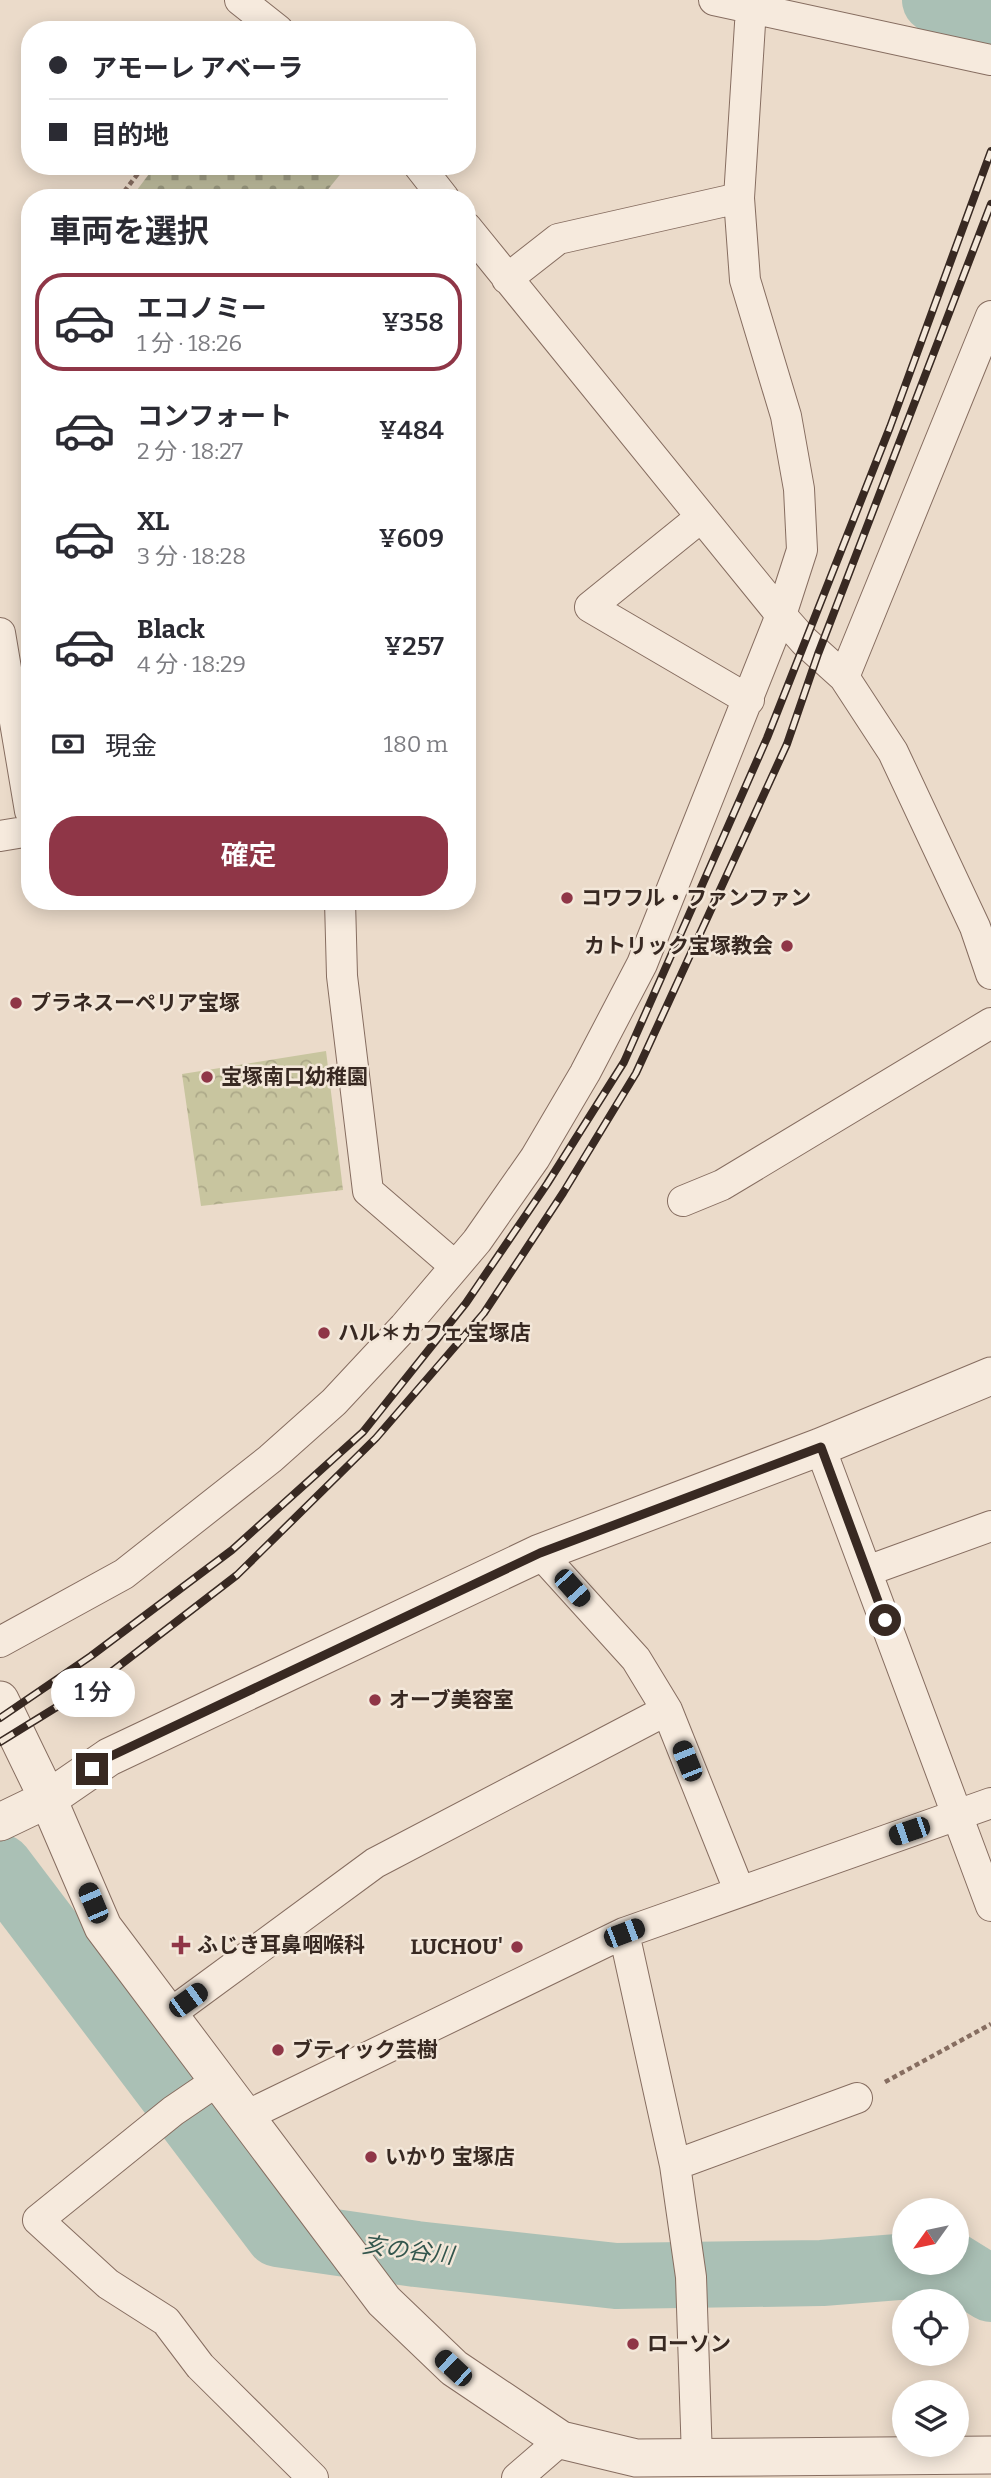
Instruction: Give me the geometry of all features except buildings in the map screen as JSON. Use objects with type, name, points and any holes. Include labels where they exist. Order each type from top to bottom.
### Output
[{"type":"street","points":[[240,0],[267,21]]},
{"type":"street","points":[[714,0],[991,60]]},
{"type":"street","points":[[0,1642],[124,1574],[270,1459],[334,1402],[404,1327],[477,1241],[535,1158],[642,964],[781,615],[802,550],[799,489],[786,416],[745,280],[740,198],[751,8]]},
{"type":"street","points":[[426,175],[437,189]]},
{"type":"street","points":[[507,279],[558,240],[740,198]]},
{"type":"street","points":[[476,239],[781,615],[804,641],[844,677],[893,752],[975,927],[991,974]]},
{"type":"street","points":[[844,677],[991,317]]},
{"type":"street","points":[[700,517],[590,607],[748,700]]},
{"type":"street","points":[[0,633],[21,758]]},
{"type":"street","points":[[0,836],[21,832]]},
{"type":"street","points":[[340,910],[342,976],[368,1191],[455,1266]]},
{"type":"street","points":[[683,1201],[722,1185],[991,1023]]},
{"type":"street","points":[[0,1822],[48,1799],[109,1757],[540,1553],[821,1447],[991,1376]]},
{"type":"street","points":[[821,1447],[991,1906]]},
{"type":"street","points":[[867,1571],[991,1526]]},
{"type":"street","points":[[540,1553],[636,1659],[667,1710],[739,1890]]},
{"type":"street","points":[[0,1700],[48,1799],[103,1927],[167,2016],[195,2095],[246,2116],[384,2301],[453,2368],[561,2440],[635,2468],[697,2458],[991,2455]]},
{"type":"street","points":[[167,2016],[376,1863],[667,1710]]},
{"type":"street","points":[[246,2116],[624,1933],[739,1890],[991,1803]]},
{"type":"street","points":[[624,1933],[675,2165],[691,2277],[697,2458]]},
{"type":"street","points":[[195,2095],[38,2220],[108,2284],[166,2321],[200,2366],[313,2478]]},
{"type":"street","points":[[675,2165],[857,2098]]},
{"type":"street","points":[[517,2478],[561,2440]]},
{"type":"path","points":[[126,189],[137,175]]},
{"type":"path","points":[[857,2098],[991,2024]]},
{"type":"green space","points":[[148,175],[340,175],[328,189],[138,189]]},
{"type":"green space","points":[[326,1051],[343,1190],[201,1206],[182,1074]]},
{"type":"waterway","points":[[935,0],[991,11]]},
{"type":"waterway","name":"亥の谷川","points":[[0,1867],[278,2234],[416,2254],[616,2276],[822,2273],[949,2263],[991,2289]]},
{"type":"railway","points":[[0,1718],[91,1656],[232,1550],[363,1432],[466,1303],[547,1184],[624,1062],[767,738],[890,427],[991,151]]},
{"type":"railway","points":[[0,1742],[102,1679],[237,1575],[376,1438],[484,1313],[563,1193],[636,1073],[787,744],[818,654],[991,204]]},
{"type":"place","name":"コワフル・ファンファン","points":[[567,898]]},
{"type":"place","name":"カトリック宝塚教会","points":[[787,946]]},
{"type":"place","name":"プラネスーペリア宝塚","points":[[16,1003]]},
{"type":"place","name":"宝塚南口幼稚園","points":[[207,1077]]},
{"type":"place","name":"ハル＊カフェ 宝塚店","points":[[324,1333]]},
{"type":"place","name":"オーブ美容室","points":[[375,1700]]},
{"type":"place","name":"ふじき耳鼻咽喉科","points":[[181,1945]]},
{"type":"place","name":"LUCHOU'","points":[[517,1947]]},
{"type":"place","name":"ブティック芸樹","points":[[278,2050]]},
{"type":"place","name":"いかり 宝塚店","points":[[371,2157]]},
{"type":"place","name":"ローソン","points":[[633,2344]]},
{"type":"route","points":[[92,1769],[109,1757],[540,1553],[821,1447],[885,1620]]}]
